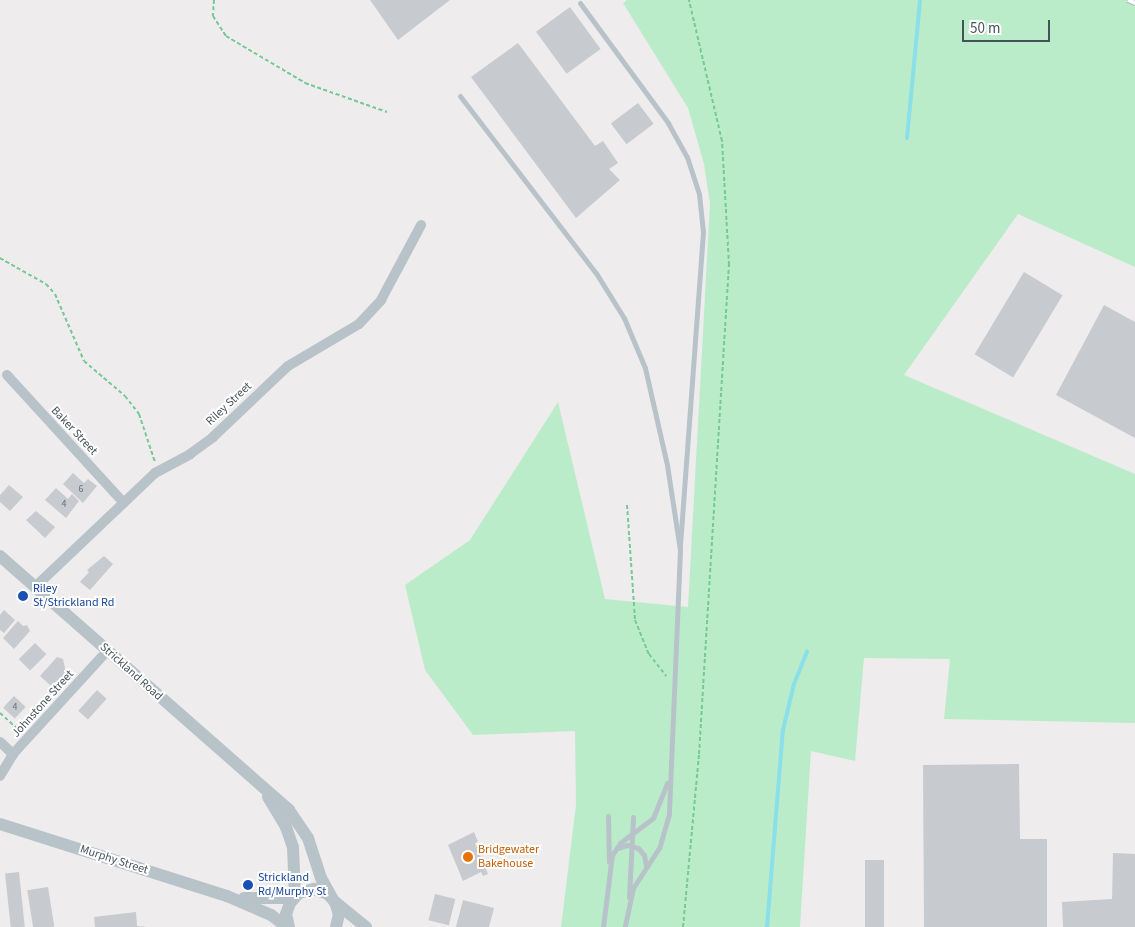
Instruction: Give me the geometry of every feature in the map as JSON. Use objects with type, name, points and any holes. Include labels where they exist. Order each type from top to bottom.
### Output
[{"type":"street","name":"Riley Street","points":[[35,587],[156,473],[208,441],[288,366],[359,324],[381,300],[421,225]]},
{"type":"street","name":"Baker Street","points":[[7,375],[124,503]]},
{"type":"street","name":"Strickland Road","points":[[0,556],[262,789],[289,810],[301,826],[334,900]]},
{"type":"street","name":"Johnstone Street","points":[[0,776],[13,754],[107,651]]},
{"type":"street","points":[[0,742],[13,754]]},
{"type":"street","name":"Strickland Road","points":[[262,789],[286,828],[293,847],[294,897],[286,914],[288,927]]},
{"type":"street","name":"Murphy Street","points":[[0,824],[227,896],[271,915],[288,927]]},
{"type":"street","name":"Murphy Street","points":[[227,896],[261,900],[294,897],[314,889],[334,900]]},
{"type":"street","points":[[334,900],[339,914],[336,927]]},
{"type":"street","points":[[334,900],[366,927]]},
{"type":"lane","points":[[580,2],[671,127],[692,169],[699,194],[703,232],[680,550],[675,684],[666,829],[630,897]]},
{"type":"lane","points":[[460,96],[596,273],[632,332],[654,404],[671,484],[680,550]]},
{"type":"lane","points":[[603,927],[609,862],[614,852],[653,818],[669,778]]},
{"type":"lane","points":[[608,816],[606,852],[609,862]]},
{"type":"lane","points":[[625,927],[630,897],[630,845],[633,817]]},
{"type":"lane","points":[[630,845],[642,853],[646,866]]},
{"type":"lane","points":[[614,852],[630,845]]},
{"type":"path","points":[[214,0],[212,9],[215,24],[226,36],[305,83],[387,112]]},
{"type":"path","points":[[682,927],[699,746],[729,265],[722,141],[689,0]]},
{"type":"path","points":[[0,258],[46,284],[55,294],[84,361],[125,396],[138,414],[150,442],[156,473]]},
{"type":"path","points":[[627,505],[637,627],[654,663],[675,684]]},
{"type":"path","points":[[0,713],[21,732]]},
{"type":"green space","points":[[627,0],[1135,0],[1135,267],[1018,214],[904,375],[1135,474],[1135,723],[944,719],[950,659],[864,658],[855,761],[811,751],[800,927],[561,927],[576,805],[575,731],[473,735],[425,670],[405,585],[470,540],[558,402],[605,599],[688,607],[710,204],[704,164],[688,108],[623,3]]},
{"type":"building","points":[[370,0],[450,0],[398,40]]},
{"type":"building","points":[[570,7],[601,49],[567,74],[536,32]]},
{"type":"building","points":[[518,43],[595,146],[603,141],[618,163],[609,169],[620,180],[576,218],[471,77]]},
{"type":"building","points":[[638,103],[654,124],[626,144],[611,123]]},
{"type":"building","points":[[1024,272],[1063,295],[1013,377],[975,354]]},
{"type":"building","points":[[1104,305],[1135,322],[1135,438],[1056,395]]},
{"type":"building","points":[[73,473],[84,483],[88,479],[97,486],[83,503],[63,484]]},
{"type":"building","points":[[9,485],[23,497],[10,511],[0,502],[0,495]]},
{"type":"building","points":[[56,488],[68,499],[72,494],[79,501],[66,518],[45,500]]},
{"type":"building","points":[[36,511],[55,527],[45,538],[26,520]]},
{"type":"building","points":[[104,556],[113,564],[90,590],[80,582],[89,572],[87,570]]},
{"type":"building","points":[[4,610],[15,620],[4,633],[0,630],[0,615]]},
{"type":"building","points":[[18,621],[23,626],[27,625],[30,631],[14,649],[3,638]]},
{"type":"building","points":[[35,643],[46,654],[30,671],[19,659]]},
{"type":"building","points":[[57,657],[63,659],[66,673],[51,686],[40,676]]},
{"type":"building","points":[[97,690],[107,699],[88,720],[78,711]]},
{"type":"building","points":[[14,696],[26,707],[15,719],[3,708]]},
{"type":"building","points":[[1019,764],[1020,839],[1047,839],[1047,927],[924,927],[923,765]]},
{"type":"building","name":"Bridgewater Bakehouse","points":[[474,832],[478,842],[475,843],[488,874],[483,876],[481,872],[463,881],[448,845]]},
{"type":"building","points":[[1113,853],[1135,854],[1135,927],[1063,927],[1062,902],[1112,899]]},
{"type":"building","points":[[865,860],[884,860],[884,927],[865,927]]},
{"type":"building","points":[[19,872],[25,927],[11,927],[5,873]]},
{"type":"building","points":[[48,887],[54,927],[33,927],[27,890]]},
{"type":"building","points":[[435,894],[455,899],[449,925],[428,920]]},
{"type":"building","points":[[463,900],[494,908],[489,927],[456,927]]},
{"type":"building","points":[[136,912],[137,926],[149,927],[95,927],[94,917]]},
{"type":"waterway","points":[[907,138],[920,0]]},
{"type":"waterway","points":[[767,927],[783,730],[794,684],[807,652]]},
{"type":"railway","points":[[1128,0],[1135,3]]},
{"type":"place","name":"Riley St/Strickland Rd","points":[[23,596]]},
{"type":"place","name":"Bridgewater Bakehouse","points":[[468,857]]},
{"type":"place","name":"Strickland Rd/Murphy St","points":[[248,885]]}]
